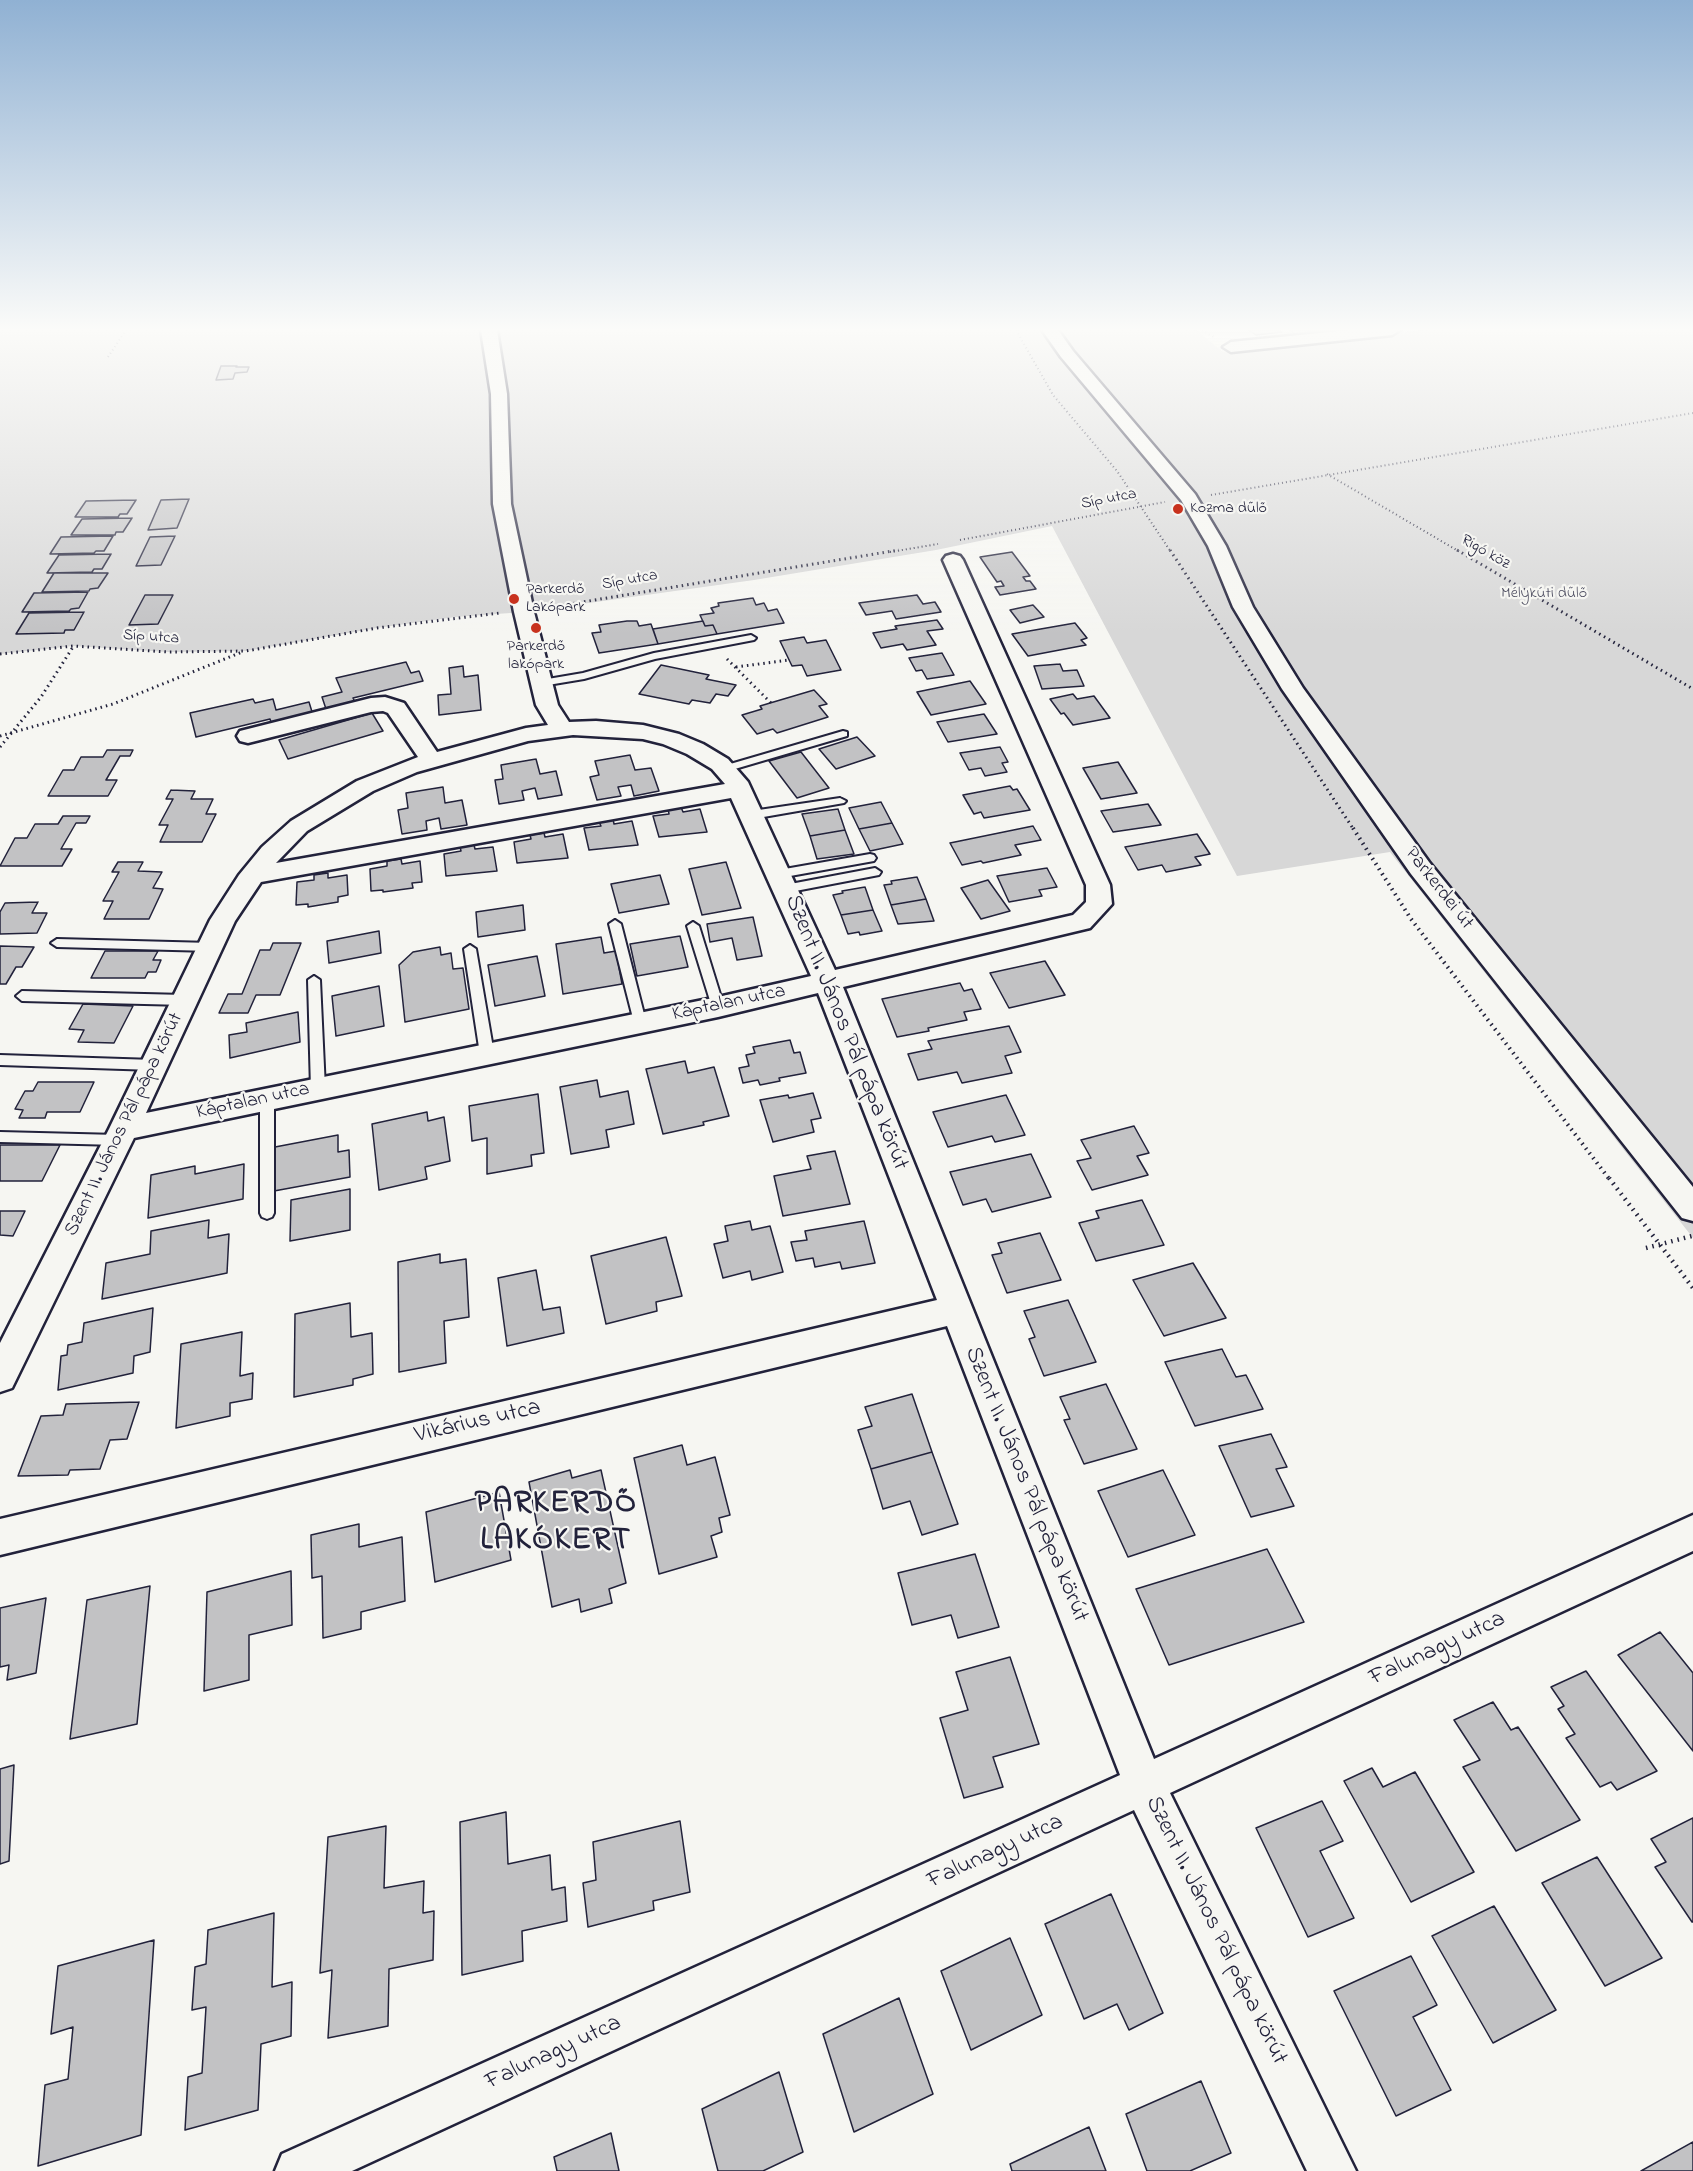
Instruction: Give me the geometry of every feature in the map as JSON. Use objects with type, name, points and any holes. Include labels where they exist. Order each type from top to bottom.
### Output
[{"type":"street","points":[[500,431],[502,504],[524,612],[547,705],[563,731]]},
{"type":"street","name":"Parkerdei út","points":[[1133,431],[1189,498],[1217,546],[1243,607],[1293,689],[1363,790],[1420,868],[1693,1209]]},
{"type":"street","name":"Káptalan utca","points":[[121,1135],[267,1099],[828,983],[1081,922],[1099,904],[1098,885],[948,548]]},
{"type":"street","points":[[248,736],[371,705],[385,704],[396,708],[431,760]]},
{"type":"street","name":"Szent II. János Pál pápa körút","points":[[0,1377],[121,1135],[223,920],[253,874],[299,826],[365,786],[431,760],[526,735],[573,728],[596,728],[653,735],[695,749],[724,769],[739,789],[753,815],[828,983],[1144,1785],[1332,2171]]},
{"type":"street","points":[[253,874],[739,789]]},
{"type":"street","name":"Vikárius utca","points":[[0,1536],[955,1310]]},
{"type":"street","name":"Falunagy utca","points":[[299,2171],[1693,1533]]},
{"type":"lane","points":[[542,683],[584,676],[654,656],[752,638]]},
{"type":"lane","points":[[724,769],[843,734]]},
{"type":"lane","points":[[753,815],[840,801]]},
{"type":"lane","points":[[782,882],[870,858]]},
{"type":"lane","points":[[782,882],[875,872]]},
{"type":"lane","points":[[615,924],[640,1022]]},
{"type":"lane","points":[[693,927],[718,1007]]},
{"type":"lane","points":[[57,943],[211,947]]},
{"type":"lane","points":[[470,950],[487,1054]]},
{"type":"lane","points":[[314,980],[318,1089]]},
{"type":"lane","points":[[22,996],[185,1000]]},
{"type":"lane","points":[[0,1060],[154,1065]]},
{"type":"lane","points":[[267,1099],[267,1213]]},
{"type":"lane","points":[[0,1137],[121,1135]]},
{"type":"path","points":[[1084,431],[1117,471],[1138,506],[1309,760],[1411,919],[1693,1288]]},
{"type":"path","name":"Síp utca","points":[[0,654],[73,646],[168,652],[246,651],[399,624],[524,612],[948,548],[1138,506],[1583,431]]},
{"type":"path","name":"Rigó köz","points":[[1327,474],[1693,689]]},
{"type":"path","points":[[713,645],[771,703]]},
{"type":"path","points":[[0,747],[41,697],[73,646]]},
{"type":"path","points":[[0,736],[113,704],[246,651]]},
{"type":"path","points":[[736,667],[789,660]]},
{"type":"path","points":[[1646,1248],[1693,1236]]},
{"type":"green space","name":"Mélykúti dűlő","points":[[0,431],[1693,431],[1693,1238],[1390,852],[1237,876],[1052,526],[936,550],[754,580],[524,612],[455,617],[246,651],[168,652],[73,646],[0,654]]},
{"type":"building","points":[[189,499],[177,528],[148,530],[161,500]]},
{"type":"building","points":[[136,500],[127,514],[120,514],[118,517],[75,517],[86,501]]},
{"type":"building","points":[[132,518],[123,532],[116,532],[115,535],[71,535],[82,519]]},
{"type":"building","points":[[113,536],[104,551],[50,554],[61,537]]},
{"type":"building","points":[[175,536],[161,565],[136,566],[150,537]]},
{"type":"building","points":[[1012,552],[1030,576],[1023,577],[1026,581],[1030,581],[1036,589],[1000,595],[995,587],[1004,586],[1001,581],[997,582],[980,557]]},
{"type":"building","points":[[111,554],[102,569],[94,569],[92,572],[47,573],[59,555]]},
{"type":"building","points":[[54,573],[108,573],[98,588],[89,591],[42,592]]},
{"type":"building","points":[[88,592],[79,608],[69,611],[22,612],[34,593]]},
{"type":"building","points":[[145,595],[173,595],[158,624],[129,625]]},
{"type":"building","points":[[917,595],[923,604],[935,602],[941,612],[896,619],[892,611],[866,615],[859,603]]},
{"type":"building","points":[[753,598],[756,605],[764,603],[768,611],[777,609],[784,623],[717,634],[713,625],[705,626],[700,615],[714,613],[711,608],[719,606],[718,603]]},
{"type":"building","points":[[1033,605],[1044,617],[1020,623],[1010,610]]},
{"type":"building","points":[[84,612],[74,630],[65,630],[64,633],[16,634],[29,613]]},
{"type":"building","points":[[937,620],[943,629],[927,631],[936,645],[907,650],[903,644],[881,648],[873,633],[897,629],[895,626]]},
{"type":"building","points":[[637,621],[639,626],[651,624],[658,644],[599,653],[592,633],[601,632],[599,625]]},
{"type":"building","points":[[703,621],[705,626],[713,625],[717,634],[658,644],[653,629]]},
{"type":"building","points":[[1075,623],[1087,638],[1081,640],[1086,645],[1028,656],[1012,634]]},
{"type":"building","points":[[804,637],[807,643],[826,640],[841,670],[807,676],[802,665],[792,666],[780,641]]},
{"type":"building","points":[[942,653],[954,675],[927,679],[922,670],[916,671],[909,658]]},
{"type":"building","points":[[406,662],[411,673],[419,671],[423,681],[353,698],[355,702],[326,709],[322,697],[342,692],[336,678]]},
{"type":"building","points":[[1060,664],[1063,671],[1077,670],[1084,686],[1042,689],[1034,666]]},
{"type":"building","points":[[661,665],[709,675],[706,679],[736,685],[728,696],[716,694],[710,703],[692,700],[689,704],[639,694]]},
{"type":"building","points":[[463,666],[464,677],[478,675],[481,710],[439,715],[438,695],[451,694],[449,668]]},
{"type":"building","points":[[970,681],[986,704],[931,715],[917,692]]},
{"type":"building","points":[[814,690],[827,704],[819,706],[828,717],[777,733],[773,729],[757,734],[742,715],[762,709],[760,706]]},
{"type":"building","points":[[1073,694],[1077,699],[1094,696],[1110,718],[1073,725],[1050,699]]},
{"type":"building","points":[[253,699],[255,703],[273,699],[276,710],[309,702],[313,715],[272,725],[270,719],[196,737],[190,713]]},
{"type":"building","points":[[372,713],[383,731],[288,759],[279,740]]},
{"type":"building","points":[[984,714],[997,734],[948,742],[937,722]]},
{"type":"building","points":[[857,737],[875,756],[836,769],[819,749]]},
{"type":"building","points":[[1000,747],[1008,762],[1002,763],[1007,772],[985,776],[981,768],[969,770],[960,753]]},
{"type":"building","points":[[107,750],[133,750],[130,756],[120,756],[106,780],[117,780],[108,796],[48,796],[63,770],[74,770],[81,757],[103,757]]},
{"type":"building","points":[[801,752],[829,788],[797,798],[769,761]]},
{"type":"building","points":[[630,755],[635,770],[651,768],[659,791],[634,796],[631,785],[618,787],[621,796],[597,800],[590,777],[599,775],[595,761]]},
{"type":"building","points":[[536,759],[540,774],[556,771],[562,795],[538,799],[535,788],[522,791],[524,800],[499,804],[495,780],[503,779],[501,765]]},
{"type":"building","points":[[1118,762],[1137,793],[1101,799],[1083,768]]},
{"type":"building","points":[[1010,786],[1013,790],[1017,789],[1030,810],[984,818],[981,812],[974,814],[963,795]]},
{"type":"building","points":[[443,787],[445,803],[462,800],[467,825],[441,829],[439,818],[426,821],[427,830],[402,834],[398,810],[408,808],[406,793]]},
{"type":"building","points":[[171,790],[195,791],[191,799],[213,799],[206,814],[216,814],[202,842],[160,842],[168,825],[159,825],[173,799],[166,799]]},
{"type":"building","points":[[881,802],[892,823],[859,829],[849,808]]},
{"type":"building","points":[[1148,804],[1161,825],[1113,832],[1101,811]]},
{"type":"building","points":[[681,807],[683,812],[700,809],[707,832],[659,837],[653,816],[669,814],[668,809]]},
{"type":"building","points":[[838,809],[845,830],[810,836],[802,814]]},
{"type":"building","points":[[63,816],[90,816],[86,823],[76,823],[61,849],[72,849],[62,866],[0,866],[15,838],[27,838],[35,824],[58,824]]},
{"type":"building","points":[[613,819],[614,824],[632,821],[638,845],[589,850],[584,828],[601,826],[599,822]]},
{"type":"building","points":[[892,823],[903,844],[870,851],[859,829]]},
{"type":"building","points":[[1033,826],[1041,840],[1015,845],[1021,855],[983,863],[981,861],[962,865],[950,843]]},
{"type":"building","points":[[845,830],[854,854],[817,859],[810,836]]},
{"type":"building","points":[[544,833],[545,837],[563,834],[568,858],[517,863],[514,842],[531,839],[530,835]]},
{"type":"building","points":[[1197,834],[1210,854],[1195,857],[1201,865],[1166,872],[1162,865],[1138,870],[1125,847]]},
{"type":"building","points":[[474,845],[475,849],[493,847],[497,871],[446,876],[444,854],[461,851],[460,847]]},
{"type":"building","points":[[401,859],[402,864],[420,861],[422,882],[412,883],[413,888],[383,892],[383,890],[371,891],[370,869],[387,866],[387,861]]},
{"type":"building","points":[[118,862],[143,862],[138,871],[162,872],[153,888],[163,889],[149,919],[104,919],[113,901],[103,901],[119,872],[112,872]]},
{"type":"building","points":[[726,862],[741,908],[702,915],[689,869]]},
{"type":"building","points":[[1047,868],[1057,887],[1039,890],[1042,896],[1009,902],[997,876]]},
{"type":"building","points":[[328,873],[328,878],[347,875],[348,895],[338,897],[338,902],[308,907],[308,904],[296,905],[297,882],[314,880],[314,875]]},
{"type":"building","points":[[660,875],[669,904],[619,913],[611,884]]},
{"type":"building","points":[[917,877],[926,899],[891,905],[884,885],[892,884],[891,881]]},
{"type":"building","points":[[988,880],[1010,911],[981,919],[961,888]]},
{"type":"building","points":[[865,887],[873,910],[841,915],[833,895]]},
{"type":"building","points":[[926,899],[934,921],[898,924],[891,905]]},
{"type":"building","points":[[38,902],[32,913],[47,913],[37,933],[0,934],[0,912],[5,903]]},
{"type":"building","points":[[523,905],[525,930],[478,937],[476,912]]},
{"type":"building","points":[[873,910],[882,931],[860,935],[859,932],[848,934],[841,915]]},
{"type":"building","points":[[753,917],[762,956],[737,960],[732,938],[710,942],[707,924]]},
{"type":"building","points":[[379,931],[381,953],[329,963],[327,941]]},
{"type":"building","points":[[680,936],[688,967],[637,976],[630,944]]},
{"type":"building","points":[[601,937],[604,953],[616,951],[622,984],[563,994],[556,944]]},
{"type":"building","points":[[273,943],[301,943],[280,995],[256,995],[248,1013],[219,1013],[228,994],[242,994],[260,950],[270,950]]},
{"type":"building","points":[[0,946],[34,947],[22,967],[16,967],[6,984],[0,984]]},
{"type":"building","points":[[440,947],[441,955],[451,953],[453,969],[463,968],[469,1009],[405,1022],[399,965],[413,952]]},
{"type":"building","points":[[105,951],[158,951],[153,960],[161,960],[156,972],[148,972],[145,978],[91,978]]},
{"type":"building","points":[[537,956],[545,996],[495,1006],[488,965]]},
{"type":"building","points":[[1045,961],[1065,995],[1009,1008],[990,973]]},
{"type":"building","points":[[960,983],[964,991],[972,989],[981,1009],[964,1012],[967,1020],[897,1037],[882,999]]},
{"type":"building","points":[[379,986],[384,1026],[336,1036],[332,996]]},
{"type":"building","points":[[83,1004],[133,1006],[114,1043],[78,1042],[84,1030],[69,1029]]},
{"type":"building","points":[[298,1012],[300,1042],[230,1058],[229,1035],[247,1032],[246,1023]]},
{"type":"building","points":[[1009,1026],[1021,1052],[1005,1056],[1012,1073],[962,1083],[957,1072],[918,1080],[908,1054],[932,1049],[928,1041]]},
{"type":"building","points":[[790,1040],[794,1053],[800,1052],[806,1073],[779,1078],[780,1081],[760,1085],[758,1080],[743,1083],[739,1068],[749,1066],[746,1055],[755,1053],[753,1047]]},
{"type":"building","points":[[685,1061],[688,1073],[714,1067],[729,1116],[703,1122],[704,1125],[663,1134],[646,1069]]},
{"type":"building","points":[[597,1080],[600,1097],[628,1091],[634,1124],[606,1130],[609,1147],[571,1154],[560,1087]]},
{"type":"building","points":[[38,1082],[94,1082],[80,1112],[47,1112],[45,1118],[19,1118],[23,1110],[15,1109],[25,1091],[33,1091]]},
{"type":"building","points":[[813,1093],[821,1118],[811,1120],[814,1132],[773,1142],[760,1100],[788,1095],[789,1098]]},
{"type":"building","points":[[538,1094],[544,1153],[531,1155],[532,1166],[487,1174],[487,1138],[472,1141],[469,1106]]},
{"type":"building","points":[[1006,1095],[1025,1135],[995,1142],[992,1136],[948,1147],[933,1112]]},
{"type":"building","points":[[427,1112],[428,1121],[444,1117],[450,1161],[425,1167],[427,1179],[379,1190],[372,1124]]},
{"type":"building","points":[[1134,1126],[1149,1153],[1137,1156],[1148,1175],[1092,1190],[1077,1161],[1091,1158],[1081,1140]]},
{"type":"building","points":[[338,1135],[338,1152],[349,1150],[350,1177],[274,1191],[275,1147]]},
{"type":"building","points":[[0,1145],[60,1145],[42,1181],[0,1181]]},
{"type":"building","points":[[835,1151],[850,1204],[783,1216],[774,1176],[811,1169],[807,1156]]},
{"type":"building","points":[[1031,1154],[1051,1197],[992,1212],[986,1199],[963,1205],[950,1172]]},
{"type":"building","points":[[244,1164],[243,1199],[148,1218],[151,1175],[195,1166],[195,1174]]},
{"type":"building","points":[[350,1189],[350,1230],[290,1241],[291,1200]]},
{"type":"building","points":[[1142,1200],[1164,1245],[1096,1261],[1079,1223],[1099,1218],[1096,1211]]},
{"type":"building","points":[[0,1211],[25,1211],[13,1236],[0,1235]]},
{"type":"building","points":[[209,1220],[208,1238],[229,1234],[227,1273],[102,1299],[106,1263],[150,1254],[151,1231]]},
{"type":"building","points":[[750,1221],[752,1230],[770,1226],[783,1272],[752,1280],[750,1271],[723,1278],[714,1244],[728,1241],[725,1226]]},
{"type":"building","points":[[864,1221],[875,1263],[842,1269],[840,1262],[815,1267],[813,1258],[796,1261],[791,1242],[807,1240],[805,1231]]},
{"type":"building","points":[[1040,1233],[1061,1280],[1007,1293],[992,1255],[1002,1253],[998,1243]]},
{"type":"building","points":[[666,1237],[682,1296],[656,1302],[657,1311],[606,1324],[591,1256]]},
{"type":"building","points":[[440,1254],[440,1263],[466,1259],[469,1317],[444,1321],[446,1363],[399,1372],[398,1262]]},
{"type":"building","points":[[1193,1263],[1226,1318],[1164,1336],[1133,1280]]},
{"type":"building","points":[[536,1270],[543,1310],[560,1307],[564,1333],[507,1346],[498,1278]]},
{"type":"building","points":[[1068,1300],[1096,1362],[1044,1376],[1029,1339],[1035,1337],[1024,1311]]},
{"type":"building","points":[[350,1303],[351,1337],[372,1333],[373,1374],[353,1379],[353,1385],[294,1397],[295,1314]]},
{"type":"building","points":[[153,1308],[150,1352],[134,1356],[133,1373],[58,1390],[61,1356],[67,1355],[68,1345],[82,1342],[84,1323]]},
{"type":"building","points":[[242,1332],[240,1376],[253,1373],[252,1399],[230,1403],[230,1416],[176,1428],[181,1344]]},
{"type":"building","points":[[1222,1349],[1236,1377],[1246,1375],[1263,1409],[1195,1426],[1165,1362]]},
{"type":"building","points":[[1106,1384],[1137,1449],[1084,1464],[1064,1420],[1070,1419],[1060,1397]]},
{"type":"building","points":[[912,1394],[932,1452],[871,1469],[858,1430],[872,1426],[865,1407]]},
{"type":"building","points":[[139,1402],[127,1439],[110,1440],[100,1469],[70,1470],[68,1475],[18,1476],[41,1416],[63,1415],[66,1404]]},
{"type":"building","points":[[1271,1434],[1287,1467],[1276,1469],[1294,1506],[1251,1517],[1219,1446]]},
{"type":"building","points":[[682,1445],[687,1465],[715,1457],[730,1515],[719,1518],[722,1532],[711,1536],[717,1557],[659,1574],[634,1458]]},
{"type":"building","points":[[932,1452],[958,1524],[922,1535],[910,1501],[883,1509],[871,1469]]},
{"type":"building","points":[[570,1470],[572,1478],[601,1470],[626,1583],[609,1589],[612,1603],[581,1612],[579,1599],[552,1607],[529,1482]]},
{"type":"building","points":[[1163,1470],[1195,1535],[1128,1557],[1098,1491]]},
{"type":"building","points":[[499,1492],[511,1560],[435,1582],[426,1512]]},
{"type":"building","points":[[359,1524],[359,1547],[402,1537],[405,1601],[361,1612],[361,1629],[323,1638],[322,1576],[312,1578],[311,1535]]},
{"type":"building","points":[[1267,1549],[1304,1622],[1169,1665],[1136,1589]]},
{"type":"building","points":[[975,1554],[999,1627],[958,1638],[951,1615],[912,1625],[898,1573]]},
{"type":"building","points":[[291,1571],[292,1625],[249,1635],[249,1680],[204,1691],[207,1592]]},
{"type":"building","points":[[150,1586],[137,1724],[70,1739],[87,1600]]},
{"type":"building","points":[[46,1598],[36,1673],[7,1680],[9,1665],[0,1667],[0,1608]]},
{"type":"building","points":[[1660,1632],[1693,1673],[1693,1751],[1618,1655]]},
{"type":"building","points":[[1010,1657],[1039,1744],[993,1757],[1003,1787],[964,1798],[940,1718],[968,1710],[956,1672]]},
{"type":"building","points":[[1586,1671],[1657,1771],[1617,1790],[1611,1782],[1600,1787],[1566,1738],[1575,1734],[1558,1709],[1564,1706],[1551,1687]]},
{"type":"building","points":[[1493,1702],[1511,1730],[1518,1727],[1580,1820],[1516,1851],[1463,1767],[1480,1760],[1454,1720]]},
{"type":"building","points":[[14,1765],[9,1861],[0,1864],[0,1769]]},
{"type":"building","points":[[1372,1768],[1383,1787],[1415,1772],[1474,1872],[1411,1902],[1344,1781]]},
{"type":"building","points":[[1322,1801],[1343,1841],[1320,1851],[1354,1918],[1308,1937],[1256,1828]]},
{"type":"building","points":[[506,1812],[508,1864],[550,1855],[552,1890],[565,1887],[567,1921],[522,1931],[523,1961],[462,1975],[460,1822]]},
{"type":"building","points":[[1693,1818],[1692,1922],[1655,1867],[1666,1862],[1651,1839]]},
{"type":"building","points":[[680,1821],[690,1892],[653,1901],[654,1910],[588,1927],[583,1883],[596,1880],[593,1842]]},
{"type":"building","points":[[386,1826],[384,1888],[424,1881],[423,1913],[434,1911],[433,1960],[389,1969],[388,2026],[328,2038],[332,1970],[320,1973],[328,1837]]},
{"type":"building","points":[[1597,1857],[1662,1958],[1605,1986],[1542,1883]]},
{"type":"building","points":[[1111,1894],[1163,2013],[1129,2030],[1117,2004],[1084,2019],[1045,1924]]},
{"type":"building","points":[[1494,1906],[1556,2010],[1493,2043],[1432,1936]]},
{"type":"building","points":[[274,1913],[272,1987],[292,1982],[291,2036],[261,2044],[258,2110],[185,2130],[188,2077],[202,2073],[206,2007],[192,2010],[195,1967],[206,1964],[208,1930]]},
{"type":"building","points":[[1010,1938],[1042,2015],[971,2050],[941,1971]]},
{"type":"building","points":[[154,1940],[141,2135],[38,2166],[45,2085],[68,2079],[73,2027],[51,2034],[58,1966]]},
{"type":"building","points":[[1411,1956],[1437,2005],[1413,2017],[1451,2090],[1396,2116],[1334,1991]]},
{"type":"building","points":[[899,1998],[933,2094],[854,2132],[823,2034]]},
{"type":"building","points":[[779,2072],[803,2152],[763,2171],[718,2171],[702,2109]]},
{"type":"building","points":[[1201,2081],[1231,2153],[1190,2171],[1147,2171],[1126,2114]]},
{"type":"building","points":[[1089,2127],[1106,2171],[1012,2171],[1010,2164]]},
{"type":"building","points":[[611,2133],[619,2171],[557,2171],[554,2157]]},
{"type":"building","points":[[1693,2142],[1693,2171],[1641,2171]]},
{"type":"place","name":"Kozma dűlő","points":[[1178,509]]},
{"type":"place","name":"Parkerdő Lakópark","points":[[514,599]]},
{"type":"place","name":"Parkerdő lakópark","points":[[536,628]]},
{"type":"district","name":"PARKERDŐ LAKÓKERT","points":[[556,1524]]}]
